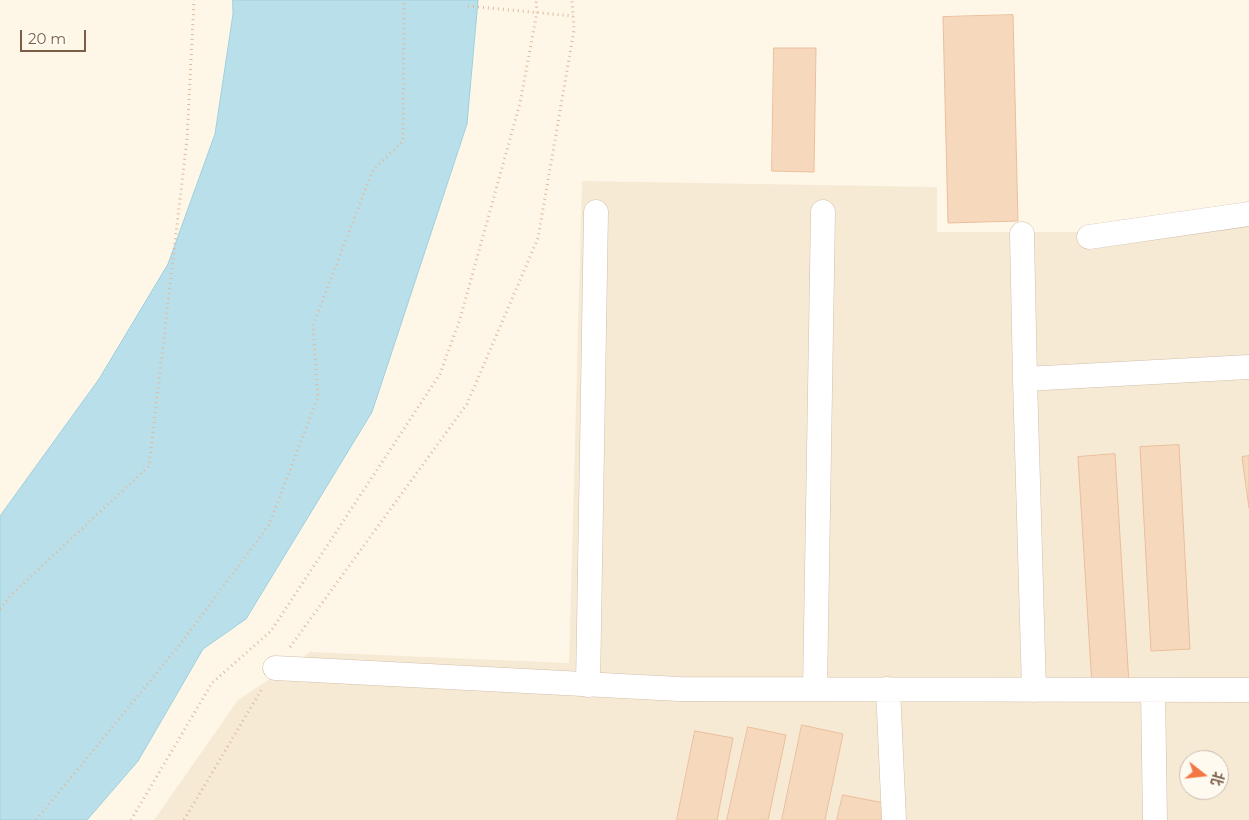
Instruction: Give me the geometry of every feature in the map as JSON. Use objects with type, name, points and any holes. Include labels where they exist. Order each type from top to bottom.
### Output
[{"type":"street","points":[[588,685],[596,212]]},
{"type":"street","points":[[816,689],[823,212]]},
{"type":"street","points":[[1089,237],[1249,214]]},
{"type":"street","points":[[1022,234],[1034,690]]},
{"type":"street","points":[[1025,379],[1249,367]]},
{"type":"street","points":[[275,668],[679,689],[1249,690]]},
{"type":"street","points":[[888,689],[894,820]]},
{"type":"street","points":[[1153,690],[1154,820]]},
{"type":"path","points":[[0,609],[10,596],[149,466],[187,139],[194,0]]},
{"type":"path","points":[[36,820],[178,647],[269,525],[318,396],[312,325],[373,170],[403,140],[404,0]]},
{"type":"path","points":[[131,820],[212,683],[271,630],[440,374],[460,319],[520,103],[537,12],[536,0]]},
{"type":"path","points":[[184,820],[275,668],[467,404],[538,238],[574,30],[572,0]]},
{"type":"path","points":[[468,6],[573,16]]},
{"type":"shaded area","points":[[582,181],[937,187],[937,232],[1090,232],[1249,201],[1249,820],[154,820],[238,700],[310,652],[569,663]]},
{"type":"water","points":[[233,0],[478,0],[467,124],[372,412],[246,619],[203,649],[138,761],[87,820],[0,820],[0,516],[99,379],[168,264],[215,134],[233,14]]},
{"type":"building","points":[[1013,15],[1018,221],[948,223],[943,17]]},
{"type":"building","points":[[774,48],[816,48],[814,172],[772,171]]},
{"type":"building","points":[[1179,445],[1190,649],[1151,651],[1140,447]]},
{"type":"building","points":[[1115,454],[1129,684],[1092,686],[1078,457]]},
{"type":"building","points":[[1249,456],[1249,508],[1242,457]]},
{"type":"building","points":[[802,725],[843,734],[825,820],[782,820]]},
{"type":"building","points":[[748,727],[786,735],[768,820],[727,820]]},
{"type":"building","points":[[695,731],[733,738],[717,820],[677,820]]},
{"type":"building","points":[[843,795],[889,804],[886,820],[837,820]]}]
